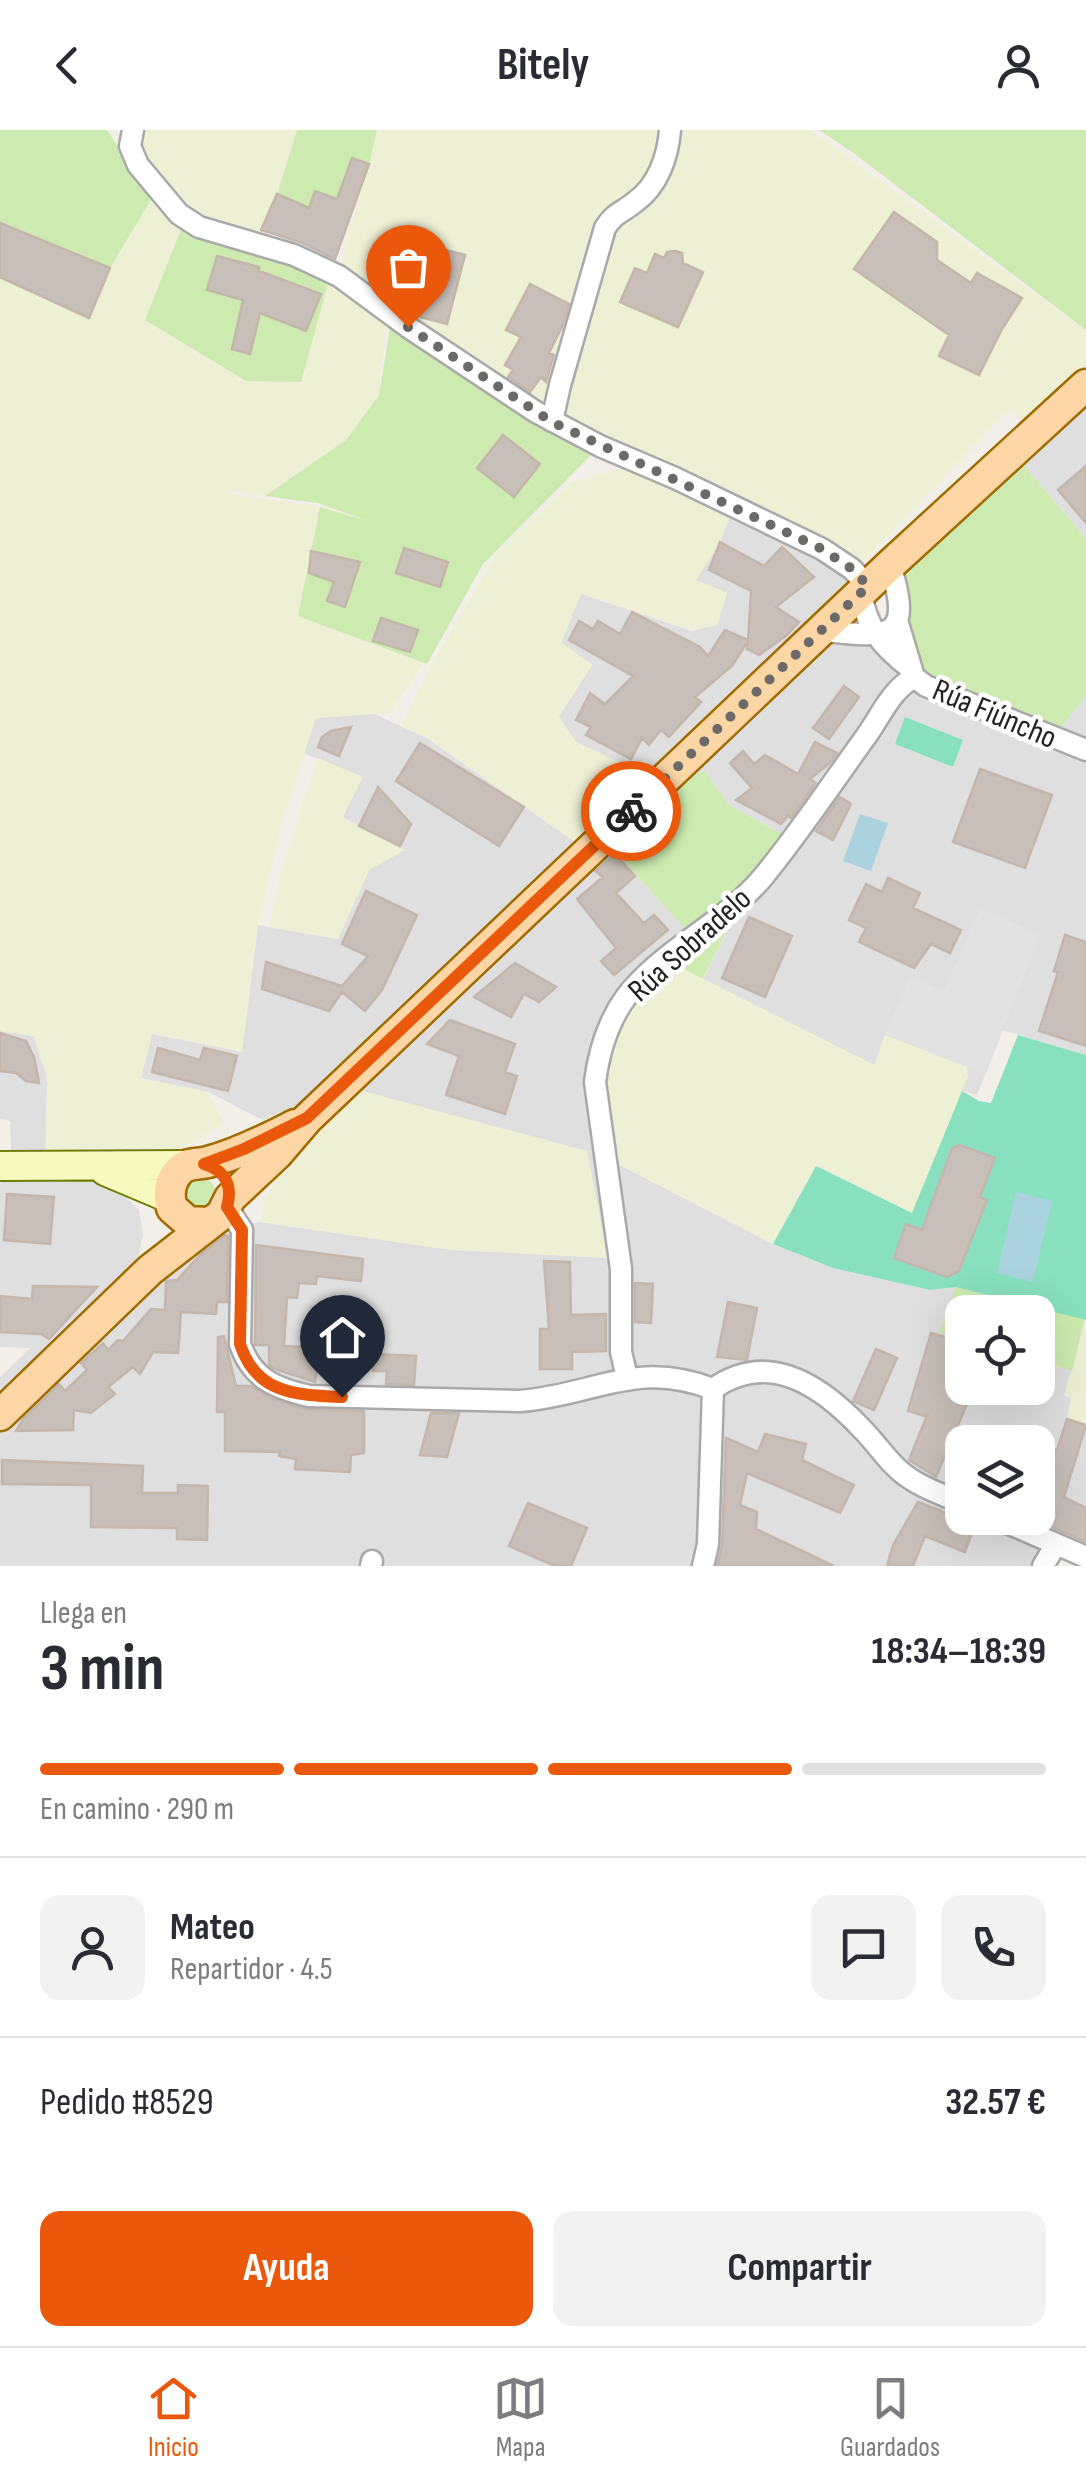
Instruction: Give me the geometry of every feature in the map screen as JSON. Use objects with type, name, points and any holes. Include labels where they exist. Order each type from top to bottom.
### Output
[{"type":"main road","points":[[0,1414],[150,1270],[221,1209],[278,1154],[307,1118],[873,581],[1086,385]]},
{"type":"main road","points":[[150,1270],[171,1203],[173,1180],[196,1164],[244,1149],[307,1118]]},
{"type":"main road","points":[[171,1203],[188,1222],[221,1209],[230,1189],[221,1172],[196,1164]]},
{"type":"street","points":[[133,130],[130,146],[138,165],[179,214],[199,226],[294,254],[339,276],[408,327],[552,422],[822,549],[873,581]]},
{"type":"street","points":[[552,422],[605,228],[611,218],[652,186],[668,149],[670,130]]},
{"type":"street","name":"Rúa Fiúncho","points":[[912,672],[897,620],[897,586],[873,581],[864,613],[876,637],[926,686],[1086,750]]},
{"type":"street","points":[[824,631],[876,637],[890,631],[897,620]]},
{"type":"street","name":"Rúa Sobradelo","points":[[627,1377],[622,1352],[621,1269],[594,1082],[598,1052],[609,1025],[641,980],[692,935],[742,900],[764,876],[871,730],[890,696],[912,672]]},
{"type":"street","points":[[0,1166],[196,1164]]},
{"type":"street","points":[[89,1167],[131,1179],[171,1203]]},
{"type":"street","points":[[221,1209],[242,1230],[240,1344],[246,1362],[257,1376],[281,1390],[309,1396],[520,1401],[549,1398],[627,1377],[672,1376],[713,1389]]},
{"type":"street","points":[[713,1389],[748,1371],[766,1370],[803,1381],[858,1424],[902,1473],[945,1494]]},
{"type":"street","points":[[703,1566],[708,1544],[713,1389]]},
{"type":"street","points":[[1035,1535],[1086,1557]]},
{"type":"street","points":[[1043,1566],[1056,1544]]},
{"type":"shaded area","points":[[1086,387],[1086,539],[1012,451]]},
{"type":"shaded area","points":[[731,512],[868,586],[875,614],[914,677],[1054,737],[1086,695],[1086,1055],[1003,1030],[977,1095],[962,1091],[967,1067],[885,1036],[875,1065],[701,984],[742,900],[791,839],[729,805],[705,771],[661,782],[576,742],[558,717],[592,665],[561,643],[581,593],[692,631],[696,580],[720,542]]},
{"type":"shaded area","points":[[372,713],[427,738],[588,851],[603,838],[692,935],[609,1025],[604,1157],[773,1244],[833,1268],[930,1290],[956,1287],[953,1295],[945,1295],[945,1319],[940,1333],[945,1334],[945,1405],[1055,1405],[1055,1366],[1072,1371],[1065,1395],[1072,1398],[1067,1419],[1086,1425],[1086,1557],[1072,1550],[1056,1566],[0,1566],[0,1428],[212,1229],[260,1222],[445,1249],[607,1258],[311,1099],[263,1120],[208,1092],[141,1078],[152,1033],[242,1052],[258,925],[338,939],[369,869],[404,850],[343,817],[362,778],[303,753],[316,718]]},
{"type":"shaded area","points":[[980,909],[1040,934],[986,1074],[885,1035],[910,977],[944,991]]},
{"type":"shaded area","points":[[0,1031],[34,1036],[47,1078],[46,1166],[120,1191],[139,1210],[143,1235],[132,1287],[0,1415],[0,1377],[30,1348],[0,1347],[0,1184],[10,1166],[11,1146],[10,1121],[0,1119]]},
{"type":"green space","points":[[0,130],[107,130],[152,198],[110,268],[89,318],[0,277]]},
{"type":"green space","points":[[133,130],[297,130],[277,194],[256,243],[199,227],[158,192]]},
{"type":"green space","points":[[297,130],[377,130],[369,164],[352,159],[337,199],[315,191],[309,208],[277,194]]},
{"type":"green space","points":[[377,130],[810,130],[1086,331],[1086,386],[1033,432],[1010,408],[863,562],[560,416],[409,320],[372,287],[340,267]]},
{"type":"green space","points":[[819,130],[1086,130],[1086,330],[852,152]]},
{"type":"green space","points":[[152,198],[182,227],[329,280],[386,323],[379,395],[346,440],[265,496],[225,490],[241,496],[320,507],[298,615],[423,663],[390,713],[316,718],[280,829],[258,925],[242,1052],[152,1034],[141,1078],[208,1092],[224,1123],[183,1148],[45,1166],[47,1078],[34,1036],[0,1031],[0,277],[89,317],[110,268]]},
{"type":"green space","points":[[182,227],[272,256],[329,280],[301,382],[246,381],[145,320]]},
{"type":"green space","points":[[392,316],[600,446],[483,564],[427,664],[298,616],[320,507],[369,521],[317,503],[265,496],[346,440],[379,395]]},
{"type":"green space","points":[[1012,451],[1086,539],[1086,695],[1054,737],[926,686],[890,565]]},
{"type":"green space","points":[[628,466],[733,507],[720,542],[696,580],[727,593],[717,625],[692,631],[581,594],[561,642],[592,665],[559,717],[576,742],[661,782],[589,852],[427,738],[401,726],[498,552],[570,483]]},
{"type":"green space","points":[[905,717],[963,740],[953,767],[895,744]]},
{"type":"green space","points":[[318,758],[363,777],[343,817],[405,850],[369,870],[338,939],[269,927],[280,877]]},
{"type":"green space","points":[[705,771],[729,805],[791,839],[742,900],[703,979],[664,959],[691,935],[603,838],[661,782]]},
{"type":"green space","points":[[664,959],[874,1065],[885,1035],[967,1067],[968,1077],[912,1214],[813,1171],[773,1244],[604,1157],[599,1052]]},
{"type":"green space","points":[[1018,1035],[1086,1055],[1086,1320],[1055,1312],[1055,1295],[988,1295],[956,1287],[930,1290],[833,1268],[773,1244],[816,1166],[912,1213],[962,1091],[991,1103]]},
{"type":"green space","points":[[344,1086],[587,1151],[608,1258],[451,1250],[260,1222],[264,1202],[307,1119]]},
{"type":"green space","points":[[199,1177],[210,1182],[215,1193],[210,1204],[199,1209],[188,1204],[183,1193],[188,1182]]},
{"type":"green space","points":[[956,1287],[988,1295],[953,1295]]},
{"type":"green space","points":[[1055,1312],[1085,1319],[1072,1371],[1055,1366]]},
{"type":"green space","points":[[1086,1320],[1086,1425],[1067,1419],[1071,1398],[1064,1395]]},
{"type":"water","points":[[860,814],[888,823],[871,871],[843,861]]},
{"type":"water","points":[[1016,1192],[1052,1201],[1033,1282],[997,1273]]},
{"type":"building","points":[[352,158],[369,164],[335,259],[300,242],[261,230],[277,194],[309,208],[315,191],[337,199]]},
{"type":"building","points":[[894,212],[937,242],[937,260],[971,283],[977,273],[1022,298],[979,375],[939,356],[949,335],[854,269]]},
{"type":"building","points":[[0,223],[110,268],[89,318],[0,277]]},
{"type":"building","points":[[434,247],[465,255],[447,324],[417,316]]},
{"type":"building","points":[[667,252],[682,253],[683,263],[703,272],[678,327],[620,302],[635,268],[647,273],[655,254],[664,258]]},
{"type":"building","points":[[217,256],[259,267],[259,271],[321,294],[306,331],[260,313],[250,354],[232,349],[243,300],[207,290]]},
{"type":"building","points":[[530,284],[569,304],[549,353],[554,355],[546,382],[541,377],[530,392],[508,377],[513,370],[505,365],[521,337],[506,330]]},
{"type":"building","points":[[503,435],[540,464],[514,497],[477,468]]},
{"type":"building","points":[[1086,466],[1086,523],[1058,490]]},
{"type":"building","points":[[720,542],[764,566],[782,547],[814,577],[776,607],[799,622],[759,655],[747,649],[748,641],[732,666],[695,697],[701,702],[669,737],[661,730],[649,745],[642,738],[631,759],[586,735],[591,727],[576,720],[590,693],[605,704],[633,676],[569,640],[579,621],[593,629],[598,621],[620,634],[632,612],[700,647],[708,656],[725,630],[748,640],[751,591],[709,570]]},
{"type":"building","points":[[404,548],[448,562],[440,587],[396,573]]},
{"type":"building","points":[[311,551],[360,562],[345,607],[327,601],[334,582],[309,573]]},
{"type":"building","points":[[381,618],[418,630],[410,652],[373,641]]},
{"type":"building","points":[[844,686],[859,697],[829,739],[813,728]]},
{"type":"building","points":[[351,727],[339,756],[318,747],[322,737],[331,731]]},
{"type":"building","points":[[815,742],[837,753],[810,779],[816,783],[791,818],[788,816],[781,824],[736,800],[752,788],[730,763],[743,751],[754,764],[765,755],[798,774]]},
{"type":"building","points":[[420,743],[524,807],[499,846],[396,781]]},
{"type":"building","points":[[980,769],[1052,795],[1025,868],[953,842]]},
{"type":"building","points":[[378,787],[411,824],[400,846],[359,826]]},
{"type":"building","points":[[840,797],[851,804],[833,840],[816,831]]},
{"type":"building","points":[[615,854],[635,876],[616,893],[644,923],[654,915],[668,930],[614,975],[601,961],[616,948],[577,899],[603,877],[595,871]]},
{"type":"building","points":[[888,878],[920,893],[913,908],[961,930],[950,953],[931,944],[914,968],[859,942],[866,928],[849,920],[866,884],[882,892]]},
{"type":"building","points":[[366,891],[417,915],[382,990],[365,1011],[342,992],[329,1011],[262,989],[266,962],[342,986],[368,956],[342,944]]},
{"type":"building","points":[[749,917],[792,936],[765,997],[722,978]]},
{"type":"building","points":[[1065,935],[1086,942],[1086,1046],[1039,1031]]},
{"type":"building","points":[[515,963],[556,987],[539,1002],[524,994],[511,1017],[474,997]]},
{"type":"building","points":[[450,1020],[515,1044],[505,1072],[517,1076],[505,1114],[446,1095],[459,1056],[427,1044]]},
{"type":"building","points":[[0,1033],[26,1041],[39,1083],[0,1071]]},
{"type":"building","points":[[158,1048],[200,1060],[204,1048],[237,1056],[228,1091],[152,1072]]},
{"type":"building","points":[[960,1145],[995,1158],[980,1197],[987,1200],[959,1271],[947,1277],[894,1258],[906,1224],[922,1230],[952,1148]]},
{"type":"building","points":[[7,1194],[54,1197],[50,1244],[4,1240]]},
{"type":"building","points":[[225,1235],[227,1302],[217,1302],[216,1314],[181,1312],[178,1353],[153,1352],[140,1374],[133,1367],[108,1387],[115,1394],[91,1413],[74,1410],[73,1430],[16,1431],[59,1384],[65,1391],[87,1370],[81,1363],[103,1343],[108,1350],[118,1340],[123,1341],[151,1309],[165,1310],[166,1281],[177,1280]]},
{"type":"building","points":[[256,1245],[363,1259],[361,1281],[317,1276],[316,1284],[299,1283],[297,1298],[287,1297],[284,1346],[320,1348],[315,1382],[274,1369],[269,1365],[269,1345],[255,1345]]},
{"type":"building","points":[[544,1261],[570,1262],[571,1315],[606,1314],[606,1351],[572,1352],[572,1369],[540,1369],[540,1329],[549,1329]]},
{"type":"building","points":[[635,1283],[653,1284],[651,1323],[635,1322]]},
{"type":"building","points":[[33,1286],[97,1287],[49,1339],[41,1334],[0,1332],[1,1296],[32,1299]]},
{"type":"building","points":[[728,1302],[757,1308],[747,1360],[717,1357]]},
{"type":"building","points":[[931,1333],[945,1337],[945,1405],[967,1405],[958,1425],[945,1425],[945,1456],[936,1477],[909,1460],[928,1413],[925,1416],[908,1411]]},
{"type":"building","points":[[224,1336],[236,1386],[251,1386],[270,1398],[306,1409],[364,1411],[364,1453],[351,1455],[350,1472],[295,1469],[296,1459],[279,1456],[280,1452],[225,1451],[225,1412],[217,1412],[218,1337]]},
{"type":"building","points":[[876,1349],[897,1358],[874,1410],[853,1401]]},
{"type":"building","points":[[373,1354],[416,1356],[414,1385],[386,1384],[387,1371],[373,1371]]},
{"type":"building","points":[[431,1413],[459,1413],[447,1457],[420,1455]]},
{"type":"building","points":[[1067,1419],[1086,1425],[1064,1497],[1086,1508],[1086,1542],[1055,1528],[1057,1450]]},
{"type":"building","points":[[765,1434],[806,1444],[802,1460],[854,1485],[840,1513],[747,1473],[740,1505],[757,1512],[756,1529],[834,1566],[717,1566],[722,1545],[726,1438],[758,1452]]},
{"type":"building","points":[[2,1460],[143,1466],[142,1493],[178,1493],[178,1485],[208,1486],[207,1540],[177,1539],[177,1528],[91,1527],[91,1485],[2,1484]]},
{"type":"building","points":[[918,1502],[945,1512],[945,1535],[971,1535],[965,1552],[925,1536],[913,1566],[887,1566],[893,1545]]},
{"type":"building","points":[[528,1503],[587,1528],[571,1566],[555,1566],[509,1546]]},
{"type":"way so far","points":[[408,327],[552,422],[822,549],[852,569],[868,586],[631,811]]},
{"type":"route","points":[[342,1397],[281,1390],[257,1376],[246,1362],[240,1344],[242,1230],[227,1207],[230,1189],[226,1180],[214,1166],[204,1164],[307,1118],[631,811]]}]
